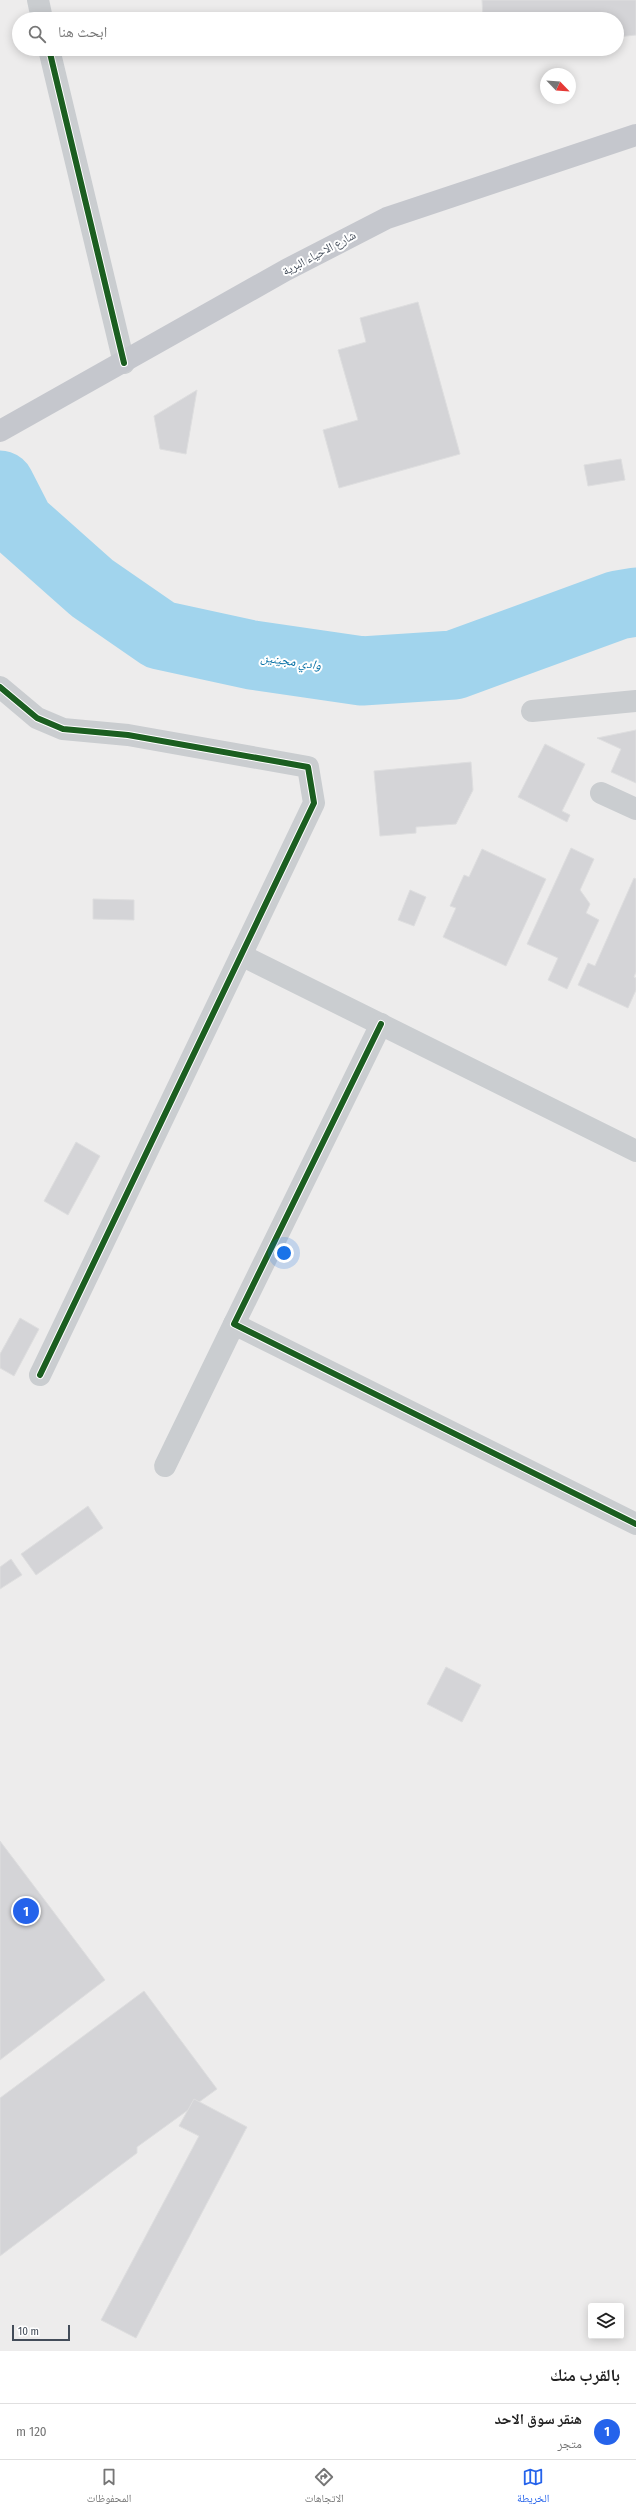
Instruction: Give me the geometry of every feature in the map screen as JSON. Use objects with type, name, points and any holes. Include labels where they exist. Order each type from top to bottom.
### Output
[{"type":"main road","name":"شارع الاحياء البرية","points":[[0,431],[124,363],[286,270],[387,218],[636,135]]},
{"type":"street","points":[[38,0],[41,12]]},
{"type":"street","points":[[51,56],[124,363]]},
{"type":"street","points":[[0,687],[37,718],[63,729],[128,735],[308,767],[314,803],[40,1375]]},
{"type":"street","points":[[532,711],[636,701]]},
{"type":"street","points":[[602,793],[636,809]]},
{"type":"street","points":[[241,955],[636,1151]]},
{"type":"street","points":[[165,1466],[381,1024]]},
{"type":"street","points":[[234,1324],[636,1524]]},
{"type":"building","points":[[482,0],[636,0],[636,35],[624,36],[624,12],[483,12]]},
{"type":"building","points":[[418,302],[460,454],[339,488],[323,430],[358,420],[338,350],[366,342],[360,318]]},
{"type":"building","points":[[197,390],[186,454],[160,449],[154,416]]},
{"type":"building","points":[[621,459],[625,480],[588,486],[584,465]]},
{"type":"building","points":[[636,730],[636,783],[611,772],[621,749],[597,738]]},
{"type":"building","points":[[545,744],[585,764],[562,811],[570,815],[567,822],[518,797]]},
{"type":"building","points":[[471,762],[473,790],[456,824],[416,827],[416,833],[380,836],[374,771]]},
{"type":"building","points":[[571,848],[594,859],[580,890],[590,904],[586,913],[599,920],[567,989],[548,980],[558,958],[527,944]]},
{"type":"building","points":[[482,849],[546,879],[506,966],[443,937],[456,908],[450,906],[464,875],[469,877]]},
{"type":"building","points":[[634,878],[636,879],[636,972],[634,977],[636,978],[636,990],[628,1008],[578,985],[588,963],[595,966]]},
{"type":"building","points":[[410,890],[426,897],[414,926],[398,920]]},
{"type":"building","points":[[93,899],[134,900],[134,920],[93,919]]},
{"type":"building","points":[[76,1142],[100,1156],[68,1215],[44,1201]]},
{"type":"building","points":[[20,1318],[39,1329],[14,1376],[0,1368],[0,1354]]},
{"type":"building","points":[[88,1506],[103,1528],[36,1575],[21,1554]]},
{"type":"building","points":[[11,1559],[22,1575],[0,1589],[0,1567]]},
{"type":"building","points":[[446,1667],[481,1685],[462,1722],[427,1704]]},
{"type":"building","points":[[0,1841],[105,1980],[0,2060]]},
{"type":"building","points":[[144,1991],[217,2089],[137,2147],[137,2153],[0,2256],[0,2098]]},
{"type":"building","points":[[194,2099],[247,2127],[136,2338],[101,2320],[199,2136],[179,2126]]},
{"type":"waterway","name":"وادي مجينين","points":[[0,485],[20,524],[92,588],[160,635],[252,655],[362,671],[454,665],[618,605],[636,602]]},
{"type":"cycle path","points":[[51,56],[124,363]]},
{"type":"cycle path","points":[[0,687],[37,718],[63,729],[128,735],[308,767],[314,803],[40,1375]]},
{"type":"cycle path","points":[[381,1024],[234,1324],[636,1524]]},
{"type":"place","name":"هنقر سوق الاحد","points":[[26,1911]]}]
